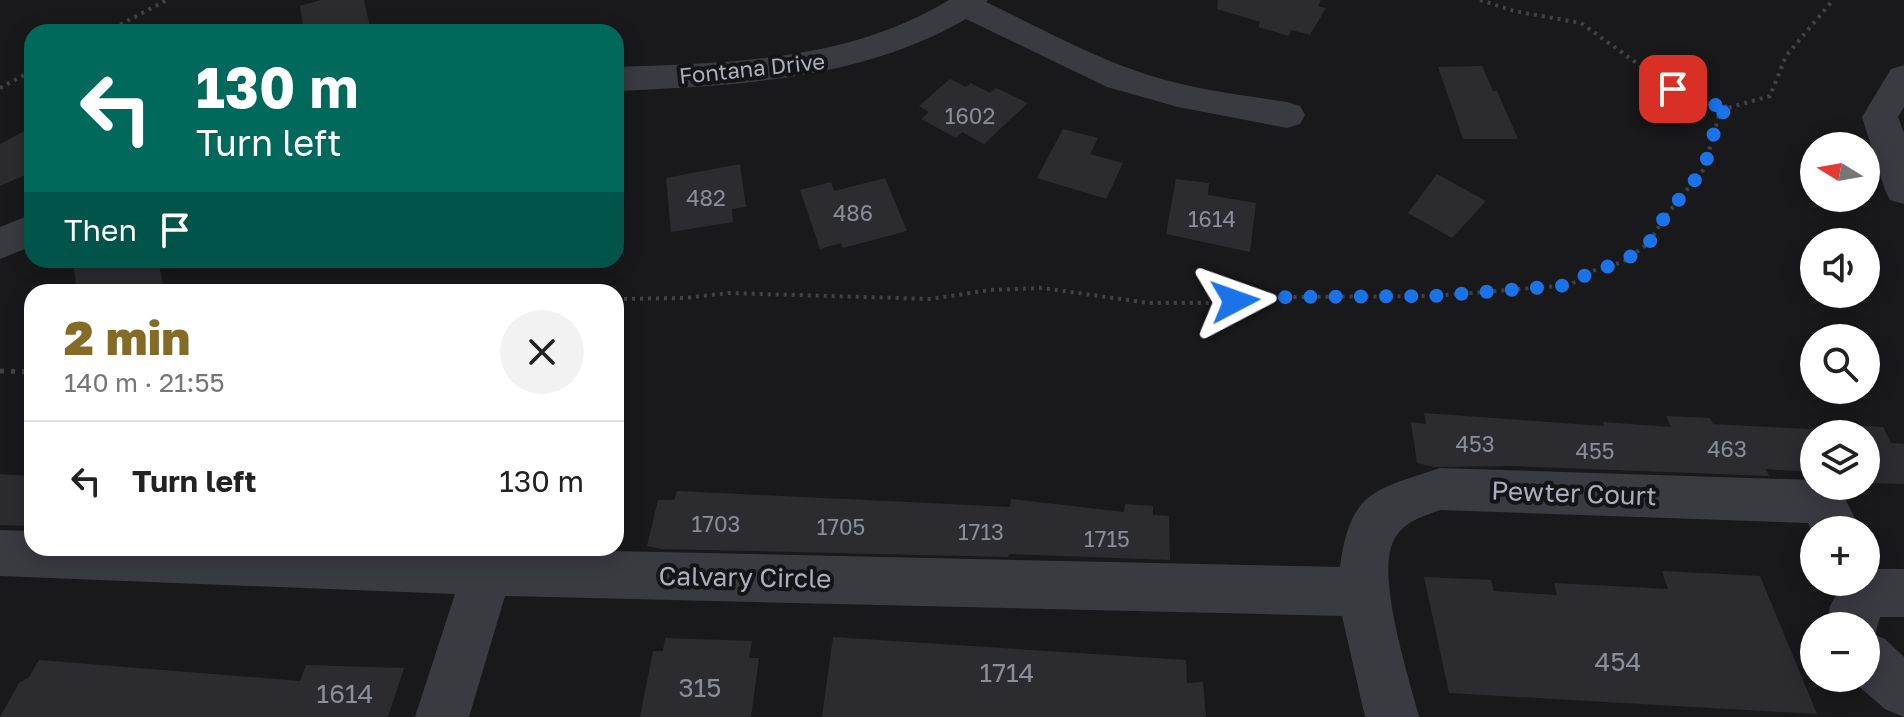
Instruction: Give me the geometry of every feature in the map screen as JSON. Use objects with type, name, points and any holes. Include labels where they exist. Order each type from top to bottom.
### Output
[{"type":"street","name":"Fontana Drive","points":[[624,79],[731,75],[837,59],[890,41],[968,2]]},
{"type":"street","points":[[968,2],[1077,60],[1140,85],[1205,102],[1287,115]]},
{"type":"street","points":[[1904,77],[1880,117],[1904,190]]},
{"type":"street","points":[[0,244],[24,233]]},
{"type":"street","name":"Pewter Court","points":[[1362,592],[1369,533],[1392,506],[1440,489],[1822,502],[1829,516]]},
{"type":"street","name":"Calvary Circle","points":[[0,553],[24,554]]},
{"type":"street","name":"Calvary Circle","points":[[77,556],[487,572],[1362,592]]},
{"type":"street","points":[[442,717],[487,572]]},
{"type":"street","points":[[1362,592],[1392,717]]},
{"type":"street","points":[[1880,672],[1904,690]]},
{"type":"path","points":[[121,24],[167,0]]},
{"type":"path","points":[[1480,0],[1514,11],[1581,23],[1673,89],[1700,103],[1731,107]]},
{"type":"path","points":[[624,299],[685,298],[728,293],[931,299],[990,290],[1042,288],[1149,303],[1208,303],[1287,297],[1434,296],[1570,285],[1592,271],[1623,262],[1649,243],[1664,218],[1704,169],[1719,115],[1731,107],[1770,96],[1786,56],[1833,0]]},
{"type":"path","points":[[0,88],[24,75]]},
{"type":"path","points":[[0,371],[24,372]]},
{"type":"building","points":[[321,0],[364,0],[369,24],[303,24],[300,6]]},
{"type":"building","points":[[1218,0],[1321,0],[1318,6],[1326,8],[1310,35],[1291,30],[1289,36],[1258,27],[1260,22],[1217,9]]},
{"type":"building","points":[[1482,66],[1518,139],[1463,139],[1438,67]]},
{"type":"building","points":[[950,79],[966,87],[971,83],[990,93],[996,88],[1028,103],[984,144],[962,132],[956,138],[921,119],[929,112],[919,106]]},
{"type":"building","points":[[1063,129],[1098,138],[1090,154],[1123,163],[1106,199],[1037,178]]},
{"type":"building","points":[[24,131],[24,176],[0,186],[0,144]]},
{"type":"building","points":[[740,164],[746,207],[732,209],[733,222],[671,232],[666,178]]},
{"type":"building","points":[[1437,174],[1486,201],[1452,238],[1408,213]]},
{"type":"building","points":[[885,178],[907,231],[843,248],[841,243],[820,249],[800,190],[831,182],[834,191]]},
{"type":"building","points":[[1176,179],[1209,183],[1208,195],[1256,203],[1250,252],[1166,234]]},
{"type":"building","points":[[74,268],[160,268],[163,284],[76,284]]},
{"type":"building","points":[[1424,413],[1604,426],[1603,422],[1671,427],[1666,416],[1710,418],[1713,424],[1800,429],[1800,471],[1766,469],[1769,476],[1510,466],[1434,467],[1417,463],[1411,422],[1426,424]]},
{"type":"building","points":[[1880,427],[1891,443],[1904,444],[1904,484],[1880,483]]},
{"type":"building","points":[[0,474],[24,476],[24,526],[0,525]]},
{"type":"building","points":[[677,491],[1010,507],[1011,499],[1124,512],[1125,504],[1153,506],[1153,515],[1169,516],[1170,560],[1009,554],[1008,557],[661,549],[647,546],[658,500],[674,500]]},
{"type":"building","points":[[1662,571],[1760,576],[1800,673],[1800,692],[1808,692],[1817,714],[1449,693],[1424,577],[1491,580],[1494,591],[1557,595],[1554,583],[1668,589]]},
{"type":"building","points":[[833,637],[1186,660],[1187,683],[1203,682],[1206,717],[822,717]]},
{"type":"building","points":[[665,638],[752,641],[749,658],[759,658],[751,717],[640,717],[653,651],[663,651]]},
{"type":"building","points":[[39,660],[300,681],[306,665],[404,668],[388,717],[0,717],[19,683],[29,677]]},
{"type":"route","points":[[1235,301],[1287,297],[1434,296],[1540,285],[1570,285],[1592,271],[1623,262],[1649,243],[1664,218],[1704,169],[1710,138],[1719,115],[1731,107],[1700,103],[1673,89]]}]
